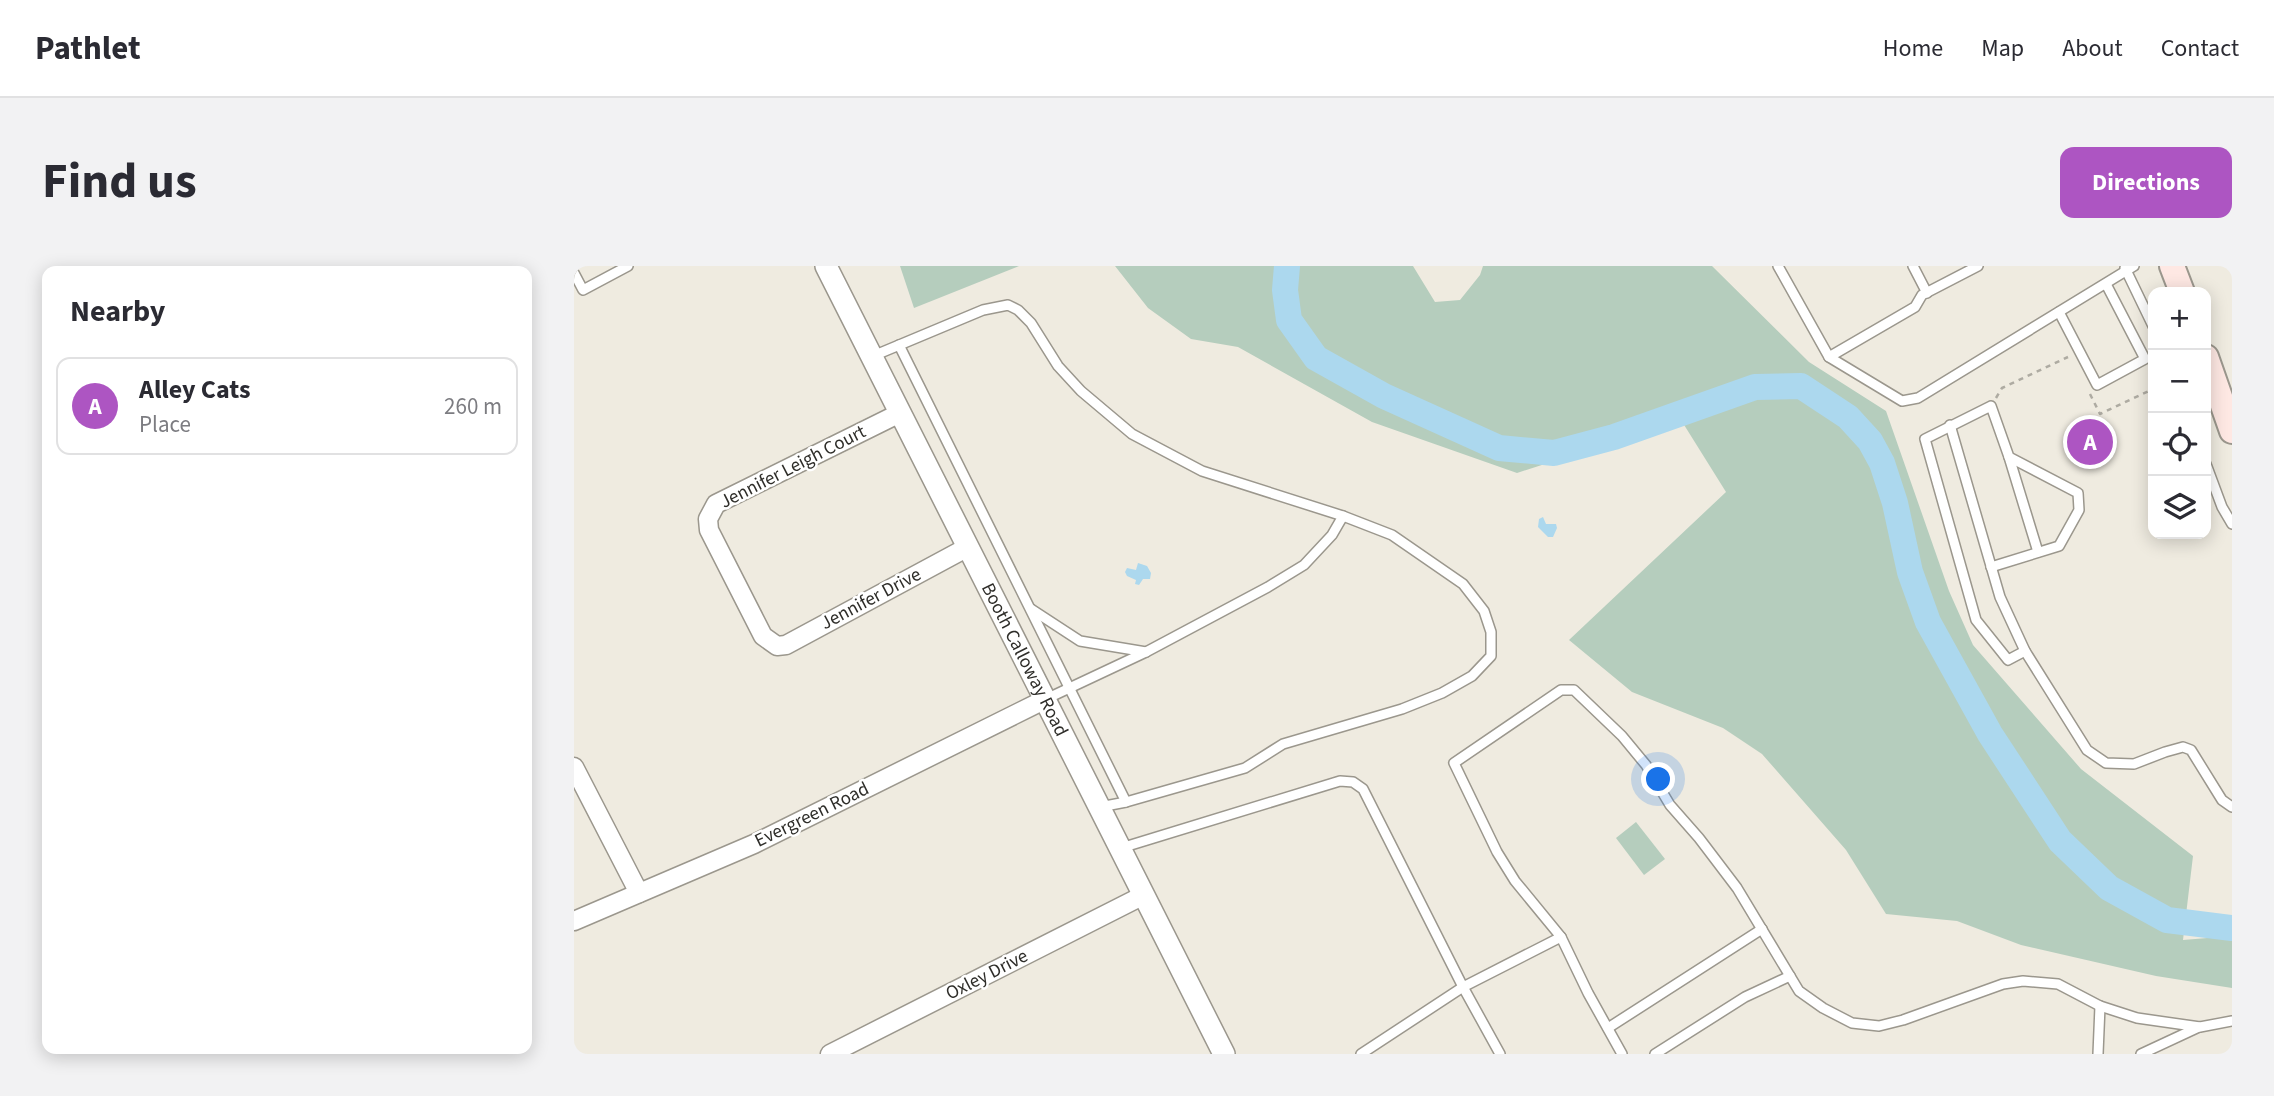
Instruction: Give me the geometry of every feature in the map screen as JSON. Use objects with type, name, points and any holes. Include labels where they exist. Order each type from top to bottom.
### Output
[{"type":"main road","points":[[2172,266],[2180,287]]},
{"type":"main road","points":[[2211,377],[2232,432]]},
{"type":"street","name":"Booth Calloway Road","points":[[826,266],[1224,1054]]},
{"type":"street","name":"Jennifer Leigh Court","points":[[773,645],[763,636],[709,530],[710,513],[716,504],[900,412]]},
{"type":"street","name":"Jennifer Drive","points":[[773,645],[786,645],[968,547]]},
{"type":"street","name":"Evergreen Road","points":[[574,921],[754,844],[1046,699]]},
{"type":"street","points":[[574,767],[639,893]]},
{"type":"street","name":"Oxley Drive","points":[[830,1054],[1144,895]]},
{"type":"lane","points":[[574,273],[583,290],[628,266]]},
{"type":"lane","points":[[1777,266],[1829,357],[1902,401],[1918,398],[2129,268],[2148,314]]},
{"type":"lane","points":[[1913,266],[1927,293]]},
{"type":"lane","points":[[1829,357],[1915,307],[1922,295],[1978,266]]},
{"type":"lane","points":[[2059,312],[2097,384],[2145,359],[2106,284]]},
{"type":"lane","points":[[872,357],[983,310],[1008,304],[1031,323],[1058,366],[1081,391],[1132,434],[1202,471],[1343,516],[1392,536],[1463,584],[1484,611],[1491,632],[1491,656],[1472,676],[1442,692],[1402,709],[1283,744],[1245,768],[1100,807]]},
{"type":"lane","points":[[899,345],[1126,802]]},
{"type":"lane","points":[[2025,651],[2008,660],[1976,620],[1925,439],[1991,406],[2038,552]]},
{"type":"lane","points":[[1950,425],[2000,597],[2025,651],[2087,751],[2106,763],[2134,764],[2183,747],[2191,750],[2222,800],[2232,807]]},
{"type":"lane","points":[[1991,567],[2059,546],[2079,510],[2078,493],[2009,457]]},
{"type":"lane","points":[[2211,476],[2225,514],[2232,524]]},
{"type":"lane","points":[[1046,699],[1146,652],[1304,565],[1332,535],[1343,516]]},
{"type":"lane","points":[[1029,608],[1080,641],[1146,652]]},
{"type":"lane","points":[[1622,1054],[1588,993],[1562,937],[1515,881],[1497,852],[1454,763],[1561,690],[1574,690],[1646,765],[1670,805],[1737,888],[1800,991],[1823,1008],[1852,1023],[1879,1026],[2003,984],[2023,981],[2058,984],[2100,1006],[2137,1018],[2200,1027]]},
{"type":"lane","points":[[1121,848],[1340,780],[1353,782],[1363,789],[1500,1054]]},
{"type":"lane","points":[[1608,1028],[1762,929]]},
{"type":"lane","points":[[1361,1054],[1463,987],[1562,937]]},
{"type":"lane","points":[[1655,1054],[1745,997],[1790,976]]},
{"type":"lane","points":[[2098,1054],[2100,1006]]},
{"type":"lane","points":[[2141,1054],[2200,1027],[2232,1021]]},
{"type":"path","points":[[1991,406],[2002,388],[2071,356]]},
{"type":"path","points":[[2088,391],[2100,414],[2148,391]]},
{"type":"green space","points":[[900,266],[1019,266],[914,308]]},
{"type":"green space","points":[[1115,266],[1413,266],[1435,302],[1460,300],[1480,275],[1483,266],[1712,266],[1809,362],[1886,411],[1949,591],[1973,645],[2081,769],[2193,856],[2183,940],[2232,936],[2232,988],[2156,976],[2021,945],[1957,921],[1886,914],[1846,850],[1762,754],[1723,728],[1632,692],[1569,640],[1726,492],[1681,420],[1517,473],[1372,422],[1238,347],[1191,339],[1148,308]]},
{"type":"green space","points":[[1636,822],[1665,859],[1644,875],[1616,838]]},
{"type":"water","points":[[1543,517],[1546,524],[1556,524],[1553,537],[1548,537],[1538,527],[1539,519]]},
{"type":"water","points":[[1138,563],[1147,566],[1151,573],[1150,579],[1143,579],[1139,585],[1125,572],[1127,568],[1136,570]]},
{"type":"waterway","points":[[1287,266],[1285,290],[1289,320],[1316,358],[1384,396],[1499,448],[1554,453],[1614,437],[1755,387],[1801,386],[1848,417],[1870,441],[1882,463],[1895,503],[1910,572],[1928,622],[1990,734],[2060,841],[2109,888],[2167,920],[2232,928]]},
{"type":"place","name":"Alley Cats","points":[[2090,442]]}]
